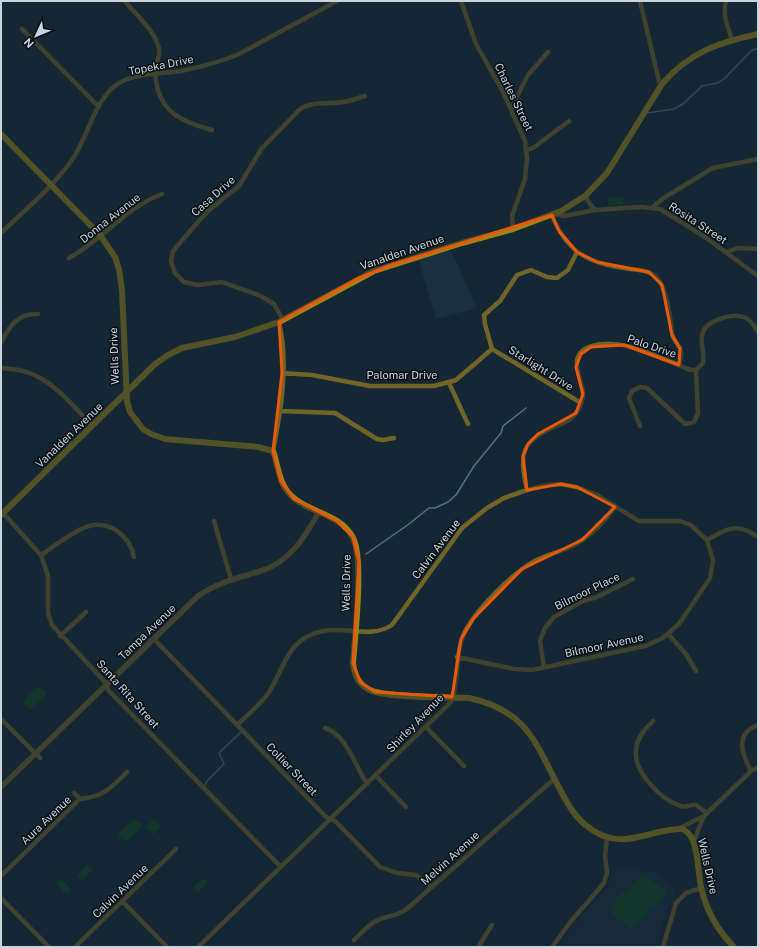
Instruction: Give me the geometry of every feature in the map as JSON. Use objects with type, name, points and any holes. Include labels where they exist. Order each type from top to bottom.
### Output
[{"type":"main road","name":"Vanalden Avenue","points":[[2,514],[92,426],[168,355],[182,348],[235,337],[281,321],[374,271],[513,228],[553,214],[584,196],[597,184],[615,162],[662,84],[672,72],[690,58],[710,47],[758,34]]},
{"type":"main road","name":"Wells Drive","points":[[1,134],[100,235],[115,257],[120,269],[122,290],[126,394],[130,412],[136,421],[151,434],[165,439],[258,447],[273,451],[278,472],[286,490],[302,505],[318,513],[329,516],[344,526],[353,537],[359,562],[354,668],[356,677],[365,687],[381,693],[469,698],[485,701],[511,714],[533,739],[554,779],[578,818],[591,830],[607,838],[638,838],[680,828],[688,832],[693,843],[701,888],[708,908],[734,947]]},
{"type":"street","points":[[125,1],[157,42],[160,56],[156,66],[156,75],[163,102],[175,115],[189,124],[212,130]]},
{"type":"street","name":"Topeka Drive","points":[[1,233],[51,185],[72,160],[105,96],[115,86],[129,79],[208,65],[239,54],[337,1]]},
{"type":"street","name":"Charles Street","points":[[461,1],[476,44],[522,131],[526,150],[525,179],[512,216],[513,228]]},
{"type":"street","points":[[640,1],[659,81],[662,84]]},
{"type":"street","points":[[726,1],[724,8],[725,19],[732,40]]},
{"type":"street","points":[[22,29],[99,107]]},
{"type":"street","points":[[511,109],[528,75],[548,52]]},
{"type":"street","name":"Casa Drive","points":[[273,451],[280,410],[283,350],[281,321],[274,304],[261,296],[222,282],[198,285],[184,282],[178,277],[172,267],[173,251],[208,211],[239,186],[262,148],[299,110],[304,106],[313,103],[342,103],[365,96]]},
{"type":"street","points":[[526,150],[533,148],[569,121]]},
{"type":"street","points":[[653,207],[662,199],[713,168],[758,160]]},
{"type":"street","name":"Donna Avenue","points":[[69,258],[85,250],[100,235],[137,206],[162,194]]},
{"type":"street","points":[[584,196],[596,210]]},
{"type":"street","name":"Rosita Street","points":[[553,214],[563,216],[596,210],[653,207],[660,209],[728,252],[758,276]]},
{"type":"street","points":[[553,214],[559,231],[569,245],[577,252],[597,262],[642,270],[657,278],[664,291],[672,335],[680,348],[682,356],[680,365]]},
{"type":"street","points":[[728,252],[738,248],[758,249]]},
{"type":"street","points":[[492,349],[485,324],[484,314],[500,301],[517,275],[531,270],[547,277],[557,278],[568,270],[577,252]]},
{"type":"street","points":[[1,343],[6,332],[21,316],[38,314]]},
{"type":"street","points":[[640,426],[629,398],[632,391],[640,387],[647,388],[685,424],[694,422],[698,413],[696,370],[703,363],[704,357],[702,334],[708,325],[714,321],[738,316],[746,318],[752,323],[758,332]]},
{"type":"street","name":"Palo Drive","points":[[581,403],[583,394],[576,367],[582,354],[591,347],[616,344],[624,345],[690,370],[696,370]]},
{"type":"street","name":"Palomar Drive","points":[[282,373],[312,375],[370,386],[434,386],[449,383],[462,376],[492,349]]},
{"type":"street","name":"Starlight Drive","points":[[492,349],[581,403]]},
{"type":"street","points":[[1,368],[23,371],[40,378],[52,387],[92,426]]},
{"type":"street","points":[[449,383],[468,424]]},
{"type":"street","points":[[527,490],[522,468],[523,456],[528,444],[538,434],[572,418],[581,403]]},
{"type":"street","points":[[280,410],[335,413],[377,439],[383,440],[394,438]]},
{"type":"street","name":"Calvin Avenue","points":[[237,725],[269,692],[282,664],[298,643],[323,631],[377,632],[392,625],[462,528],[487,508],[504,498],[546,485],[561,484],[577,487],[597,495],[639,521],[680,521],[691,525],[707,540]]},
{"type":"street","name":"Shirley Avenue","points":[[198,947],[451,702],[455,691],[457,657],[461,639],[467,627],[507,581],[522,568],[534,561],[569,548],[582,540],[597,529],[615,507]]},
{"type":"street","name":"Tampa Avenue","points":[[1,787],[38,756],[106,686],[198,596],[211,587],[231,579],[262,570],[287,556],[303,540],[318,513]]},
{"type":"street","name":"Santa Rita Street","points":[[2,514],[41,555],[48,576],[48,613],[52,625],[60,636],[104,680],[106,686],[281,867]]},
{"type":"street","points":[[214,521],[231,579]]},
{"type":"street","points":[[41,555],[89,526],[100,525],[112,528],[122,534],[132,547],[134,557]]},
{"type":"street","points":[[707,540],[722,532],[738,527],[749,531],[758,537]]},
{"type":"street","name":"Bilmoor Avenue","points":[[457,657],[514,669],[532,670],[654,643],[668,634],[678,624],[710,578],[713,560],[707,540]]},
{"type":"street","name":"Bilmoor Place","points":[[544,667],[540,641],[545,628],[554,617],[583,601],[597,597],[633,579]]},
{"type":"street","points":[[60,636],[86,612]]},
{"type":"street","points":[[668,634],[686,654],[696,670]]},
{"type":"street","name":"Collier Street","points":[[154,639],[330,820],[335,821],[380,867],[397,873],[416,875],[431,887]]},
{"type":"street","points":[[1,719],[38,756]]},
{"type":"street","points":[[653,721],[642,733],[636,749],[636,761],[640,769],[656,790],[667,798],[683,807],[696,805],[705,814]]},
{"type":"street","points":[[751,771],[741,752],[742,741],[747,733],[758,725]]},
{"type":"street","points":[[426,727],[464,766]]},
{"type":"street","points":[[325,728],[334,731],[342,740],[367,784]]},
{"type":"street","points":[[680,828],[705,814],[751,771],[758,767]]},
{"type":"street","name":"Aura Avenue","points":[[1,876],[80,799],[96,797],[104,794],[127,772]]},
{"type":"street","points":[[376,776],[406,807]]},
{"type":"street","name":"Melvin Avenue","points":[[354,940],[369,925],[377,920],[400,914],[554,779]]},
{"type":"street","points":[[74,793],[80,799]]},
{"type":"street","points":[[693,843],[705,814]]},
{"type":"street","points":[[552,947],[572,920],[604,883],[606,873],[605,852],[607,838]]},
{"type":"street","name":"Calvin Avenue","points":[[75,947],[176,849]]},
{"type":"street","points":[[664,947],[676,903],[686,893],[701,888]]},
{"type":"street","points":[[1,898],[49,947]]},
{"type":"street","points":[[122,901],[167,947]]},
{"type":"street","points":[[478,947],[492,925]]},
{"type":"highlighted area","points":[[552,215],[559,231],[577,252],[597,262],[649,272],[662,285],[672,335],[680,348],[679,365],[624,345],[591,347],[581,354],[576,367],[583,394],[576,413],[538,434],[528,444],[523,456],[527,490],[561,484],[577,487],[615,507],[582,540],[522,569],[474,618],[461,639],[452,697],[375,692],[360,682],[353,663],[359,562],[353,537],[337,521],[294,499],[281,481],[273,451],[282,373],[279,322],[357,279],[391,265]]},
{"type":"shaded area","points":[[451,250],[477,308],[436,319],[419,260]]},
{"type":"shaded area","points":[[611,870],[657,871],[676,892],[666,910],[658,947],[558,947],[572,928],[604,891],[610,881]]},
{"type":"green space","points":[[623,197],[623,204],[608,205],[608,198]]},
{"type":"green space","points":[[37,687],[40,687],[46,692],[45,696],[32,709],[29,709],[24,703],[24,700]]},
{"type":"green space","points":[[134,819],[142,824],[142,827],[127,841],[124,841],[119,836],[119,833]]},
{"type":"green space","points":[[154,819],[161,827],[153,834],[146,827]]},
{"type":"green space","points":[[88,865],[93,870],[82,880],[77,875]]},
{"type":"green space","points":[[642,875],[668,891],[655,907],[650,906],[648,914],[630,929],[609,910],[622,892],[626,893]]},
{"type":"green space","points":[[61,878],[71,889],[66,894],[56,883]]},
{"type":"green space","points":[[203,878],[208,882],[198,893],[193,888]]},
{"type":"waterway","points":[[647,113],[674,109],[683,104],[702,86],[718,83],[725,78],[751,51],[758,49]]},
{"type":"waterway","points":[[366,554],[429,508],[435,508],[448,502],[456,495],[474,466],[501,433],[503,426],[526,408]]},
{"type":"waterway","points":[[205,785],[207,781],[224,764],[219,753],[244,729]]}]
